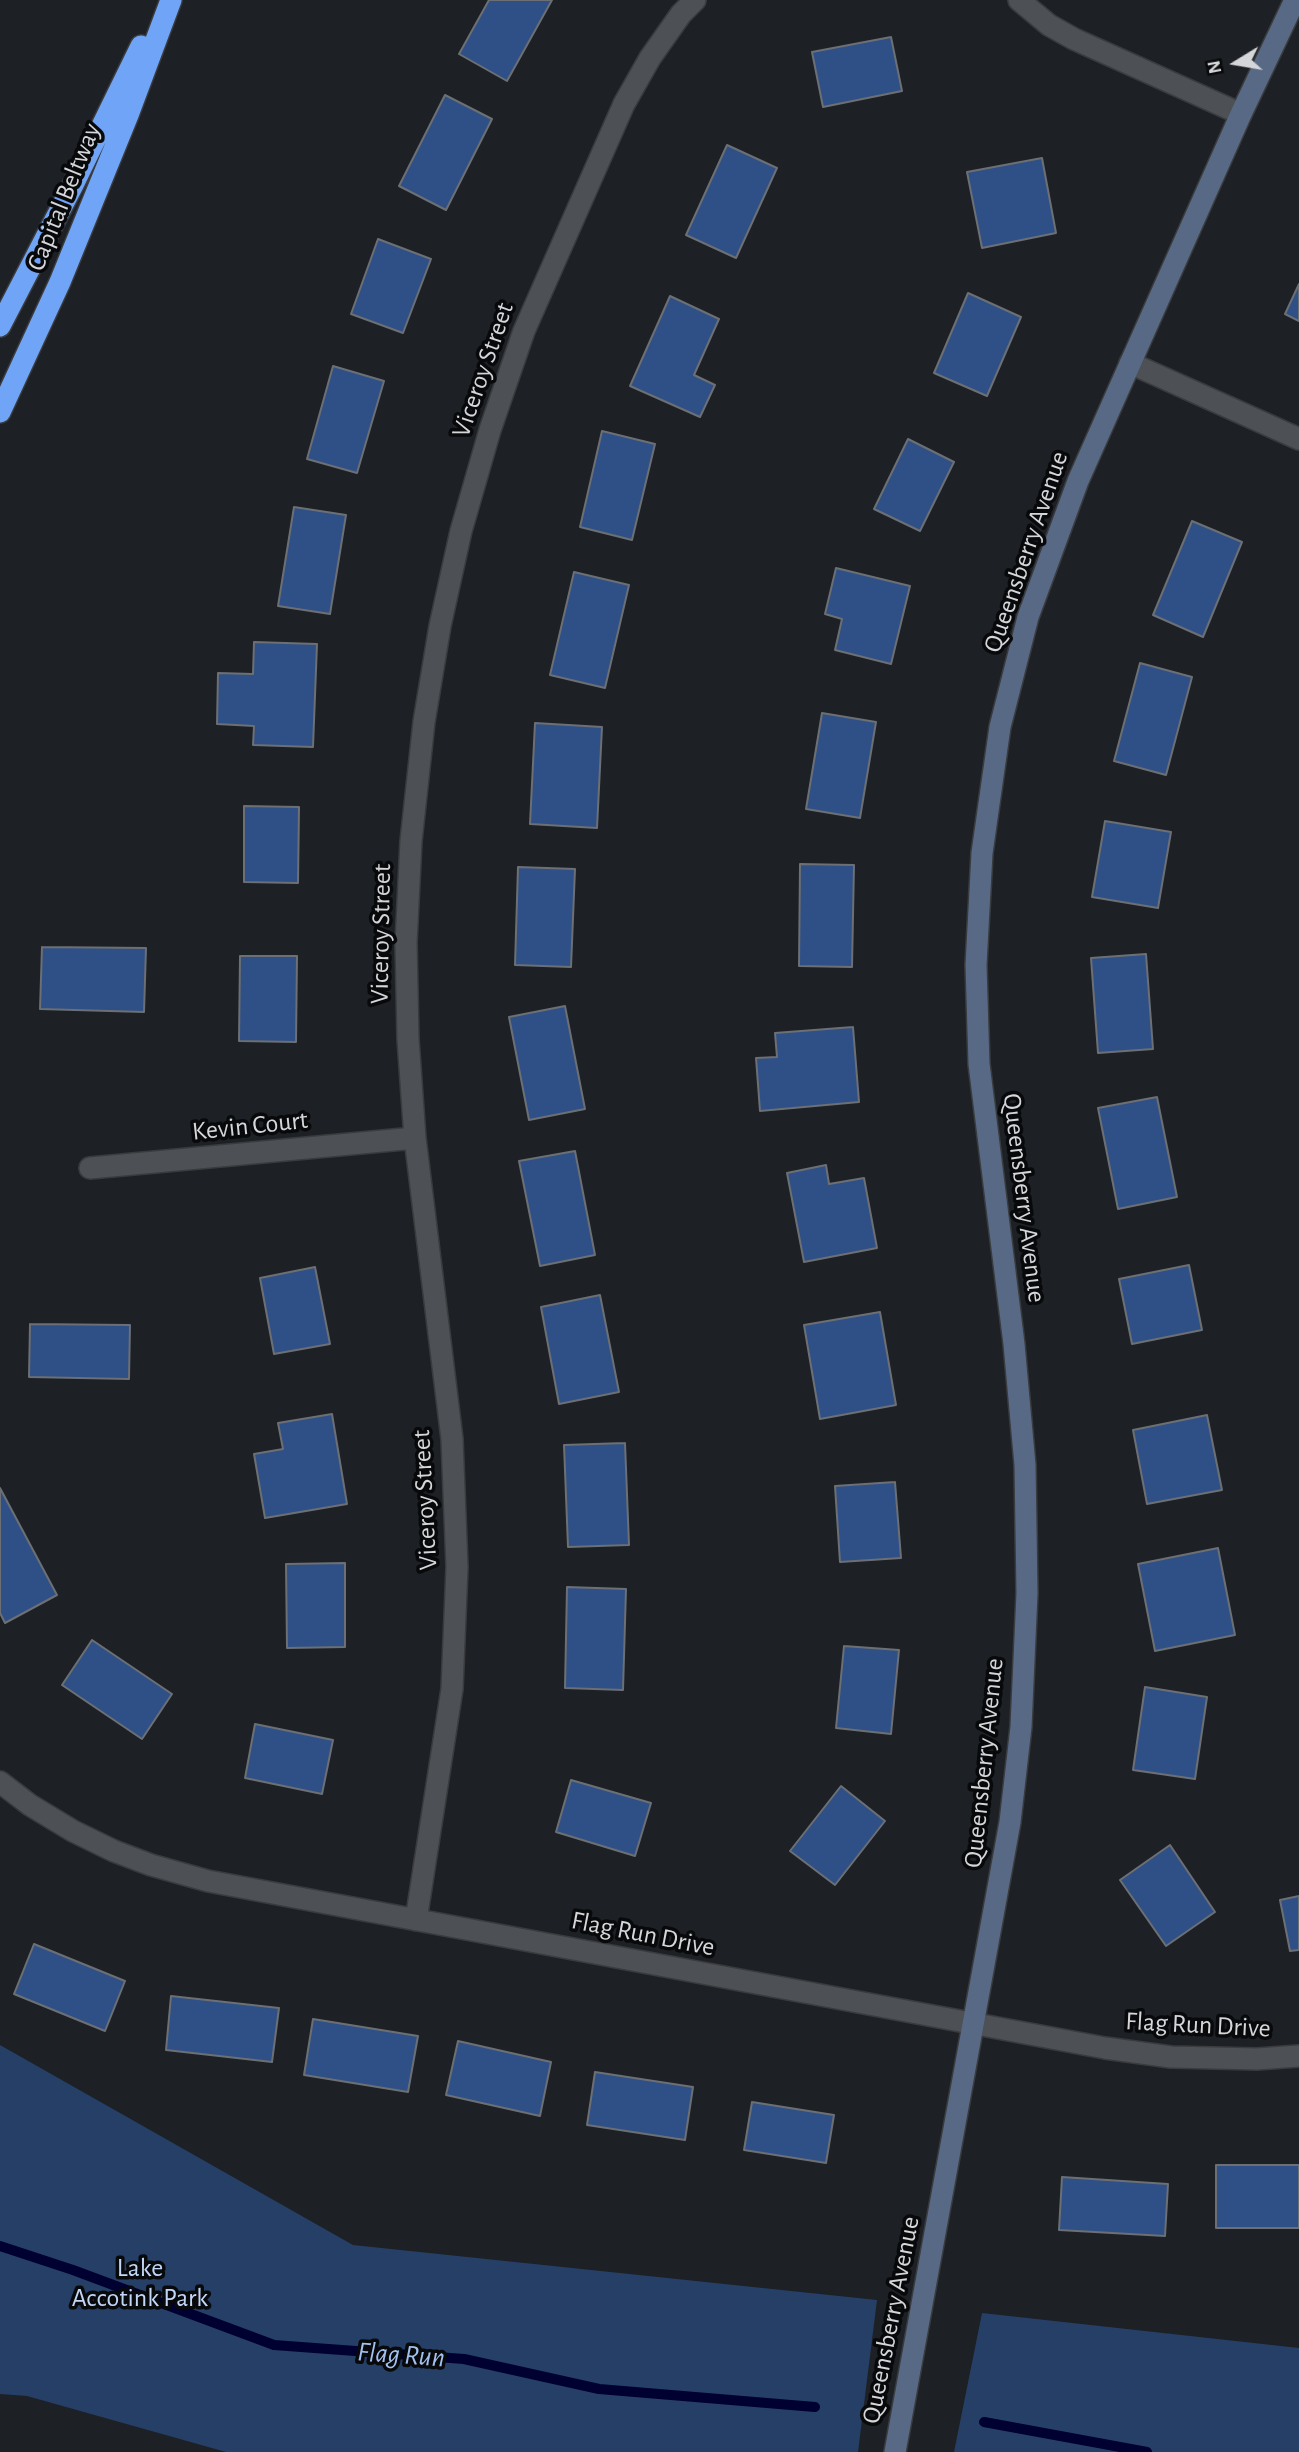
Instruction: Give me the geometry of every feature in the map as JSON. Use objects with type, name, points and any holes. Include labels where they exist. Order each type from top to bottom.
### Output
[{"type":"highway","points":[[0,326],[164,0]]},
{"type":"highway","name":"Capital Beltway","points":[[0,412],[60,282],[128,115],[171,0]]},
{"type":"street","name":"Viceroy Street","points":[[416,1920],[452,1689],[457,1567],[452,1439],[415,1138],[408,1039],[407,957],[411,841],[424,722],[440,626],[461,531],[490,430],[524,331],[624,104],[650,58],[681,14],[695,0]]},
{"type":"street","points":[[1019,0],[1049,25],[1074,39],[1241,114]]},
{"type":"street","name":"Queensberry Avenue","points":[[895,2452],[975,2025],[1010,1822],[1021,1727],[1027,1593],[1025,1465],[1014,1344],[979,1064],[976,965],[982,853],[1000,727],[1028,617],[1077,481],[1241,114],[1295,0]]},
{"type":"street","points":[[1130,363],[1299,439]]},
{"type":"street","name":"Kevin Court","points":[[90,1168],[415,1138]]},
{"type":"street","name":"Flag Run Drive","points":[[0,1782],[30,1805],[73,1831],[114,1851],[151,1866],[208,1881],[1105,2048],[1171,2057],[1257,2059],[1299,2056]]},
{"type":"green space","name":"Lake Accotink Park","points":[[0,2045],[353,2245],[877,2300],[858,2452],[226,2452],[27,2396],[0,2394]]},
{"type":"green space","points":[[982,2313],[1299,2348],[1299,2452],[954,2452]]},
{"type":"building","points":[[489,0],[552,0],[507,81],[459,54]]},
{"type":"building","points":[[891,37],[902,91],[823,107],[812,52]]},
{"type":"building","points":[[445,95],[492,119],[446,210],[399,186]]},
{"type":"building","points":[[727,145],[777,168],[736,258],[686,235]]},
{"type":"building","points":[[1042,158],[1056,233],[982,248],[967,172]]},
{"type":"building","points":[[378,239],[431,259],[403,333],[351,314]]},
{"type":"building","points":[[1299,284],[1299,321],[1285,314]]},
{"type":"building","points":[[968,293],[1021,317],[987,396],[934,373]]},
{"type":"building","points":[[670,296],[719,319],[694,375],[715,385],[700,417],[630,386]]},
{"type":"building","points":[[333,366],[384,381],[357,473],[307,459]]},
{"type":"building","points":[[602,431],[655,444],[632,540],[580,527]]},
{"type":"building","points":[[908,439],[954,462],[920,531],[874,509]]},
{"type":"building","points":[[294,507],[346,515],[330,614],[278,606]]},
{"type":"building","points":[[1192,521],[1242,542],[1203,637],[1153,615]]},
{"type":"building","points":[[836,568],[910,586],[891,664],[835,650],[842,619],[825,614]]},
{"type":"building","points":[[574,572],[629,585],[605,688],[550,675]]},
{"type":"building","points":[[254,642],[317,644],[313,747],[253,745],[254,726],[217,724],[218,673],[253,674]]},
{"type":"building","points":[[1140,663],[1192,677],[1166,775],[1114,761]]},
{"type":"building","points":[[822,713],[876,722],[860,818],[806,809]]},
{"type":"building","points":[[535,723],[602,727],[597,828],[530,824]]},
{"type":"building","points":[[244,806],[299,807],[298,883],[244,882]]},
{"type":"building","points":[[1105,821],[1171,832],[1158,908],[1092,897]]},
{"type":"building","points":[[800,864],[854,865],[852,967],[799,966]]},
{"type":"building","points":[[518,867],[575,869],[571,967],[515,965]]},
{"type":"building","points":[[42,947],[146,948],[144,1012],[40,1009]]},
{"type":"building","points":[[1146,954],[1153,1049],[1098,1053],[1091,958]]},
{"type":"building","points":[[240,956],[297,956],[296,1042],[239,1041]]},
{"type":"building","points":[[565,1006],[585,1109],[529,1120],[509,1017]]},
{"type":"building","points":[[853,1027],[859,1102],[760,1111],[756,1058],[777,1057],[775,1033]]},
{"type":"building","points":[[1157,1097],[1177,1197],[1118,1209],[1098,1108]]},
{"type":"building","points":[[575,1151],[595,1255],[540,1266],[519,1161]]},
{"type":"building","points":[[826,1165],[829,1184],[864,1178],[877,1248],[804,1262],[787,1173]]},
{"type":"building","points":[[1189,1265],[1202,1330],[1132,1344],[1119,1279]]},
{"type":"building","points":[[315,1267],[330,1344],[274,1354],[260,1278]]},
{"type":"building","points":[[600,1295],[619,1392],[559,1404],[541,1307]]},
{"type":"building","points":[[880,1312],[896,1405],[820,1419],[804,1325]]},
{"type":"building","points":[[30,1324],[130,1325],[129,1379],[29,1377]]},
{"type":"building","points":[[332,1414],[347,1504],[265,1518],[254,1454],[283,1449],[278,1423]]},
{"type":"building","points":[[1207,1415],[1222,1490],[1147,1504],[1133,1430]]},
{"type":"building","points":[[625,1443],[629,1545],[568,1547],[564,1445]]},
{"type":"building","points":[[895,1482],[901,1558],[840,1562],[835,1486]]},
{"type":"building","points":[[0,1488],[57,1595],[5,1623],[0,1613]]},
{"type":"building","points":[[1218,1548],[1235,1635],[1155,1651],[1138,1564]]},
{"type":"building","points":[[345,1563],[345,1647],[287,1648],[286,1564]]},
{"type":"building","points":[[567,1587],[626,1589],[623,1690],[565,1688]]},
{"type":"building","points":[[92,1640],[172,1694],[142,1739],[62,1685]]},
{"type":"building","points":[[844,1646],[899,1650],[891,1734],[836,1728]]},
{"type":"building","points":[[1145,1687],[1207,1697],[1195,1779],[1133,1770]]},
{"type":"building","points":[[255,1724],[333,1740],[322,1794],[245,1778]]},
{"type":"building","points":[[571,1780],[651,1803],[635,1856],[556,1832]]},
{"type":"building","points":[[841,1786],[885,1821],[835,1885],[790,1851]]},
{"type":"building","points":[[1170,1845],[1215,1912],[1166,1946],[1120,1880]]},
{"type":"building","points":[[1299,1896],[1299,1950],[1290,1951],[1280,1900]]},
{"type":"building","points":[[34,1944],[125,1981],[105,2031],[14,1994]]},
{"type":"building","points":[[171,1996],[279,2008],[272,2062],[166,2050]]},
{"type":"building","points":[[313,2019],[418,2036],[408,2092],[304,2075]]},
{"type":"building","points":[[458,2041],[551,2062],[540,2116],[446,2095]]},
{"type":"building","points":[[595,2072],[693,2087],[685,2140],[587,2125]]},
{"type":"building","points":[[752,2102],[834,2115],[826,2163],[744,2150]]},
{"type":"building","points":[[1216,2165],[1299,2165],[1299,2228],[1216,2228]]},
{"type":"building","points":[[1062,2177],[1168,2184],[1165,2236],[1059,2230]]},
{"type":"waterway","name":"Flag Run","points":[[0,2246],[73,2270],[274,2345],[464,2359],[599,2389],[815,2407]]},
{"type":"waterway","name":"Flag Run","points":[[984,2422],[1147,2452]]}]
